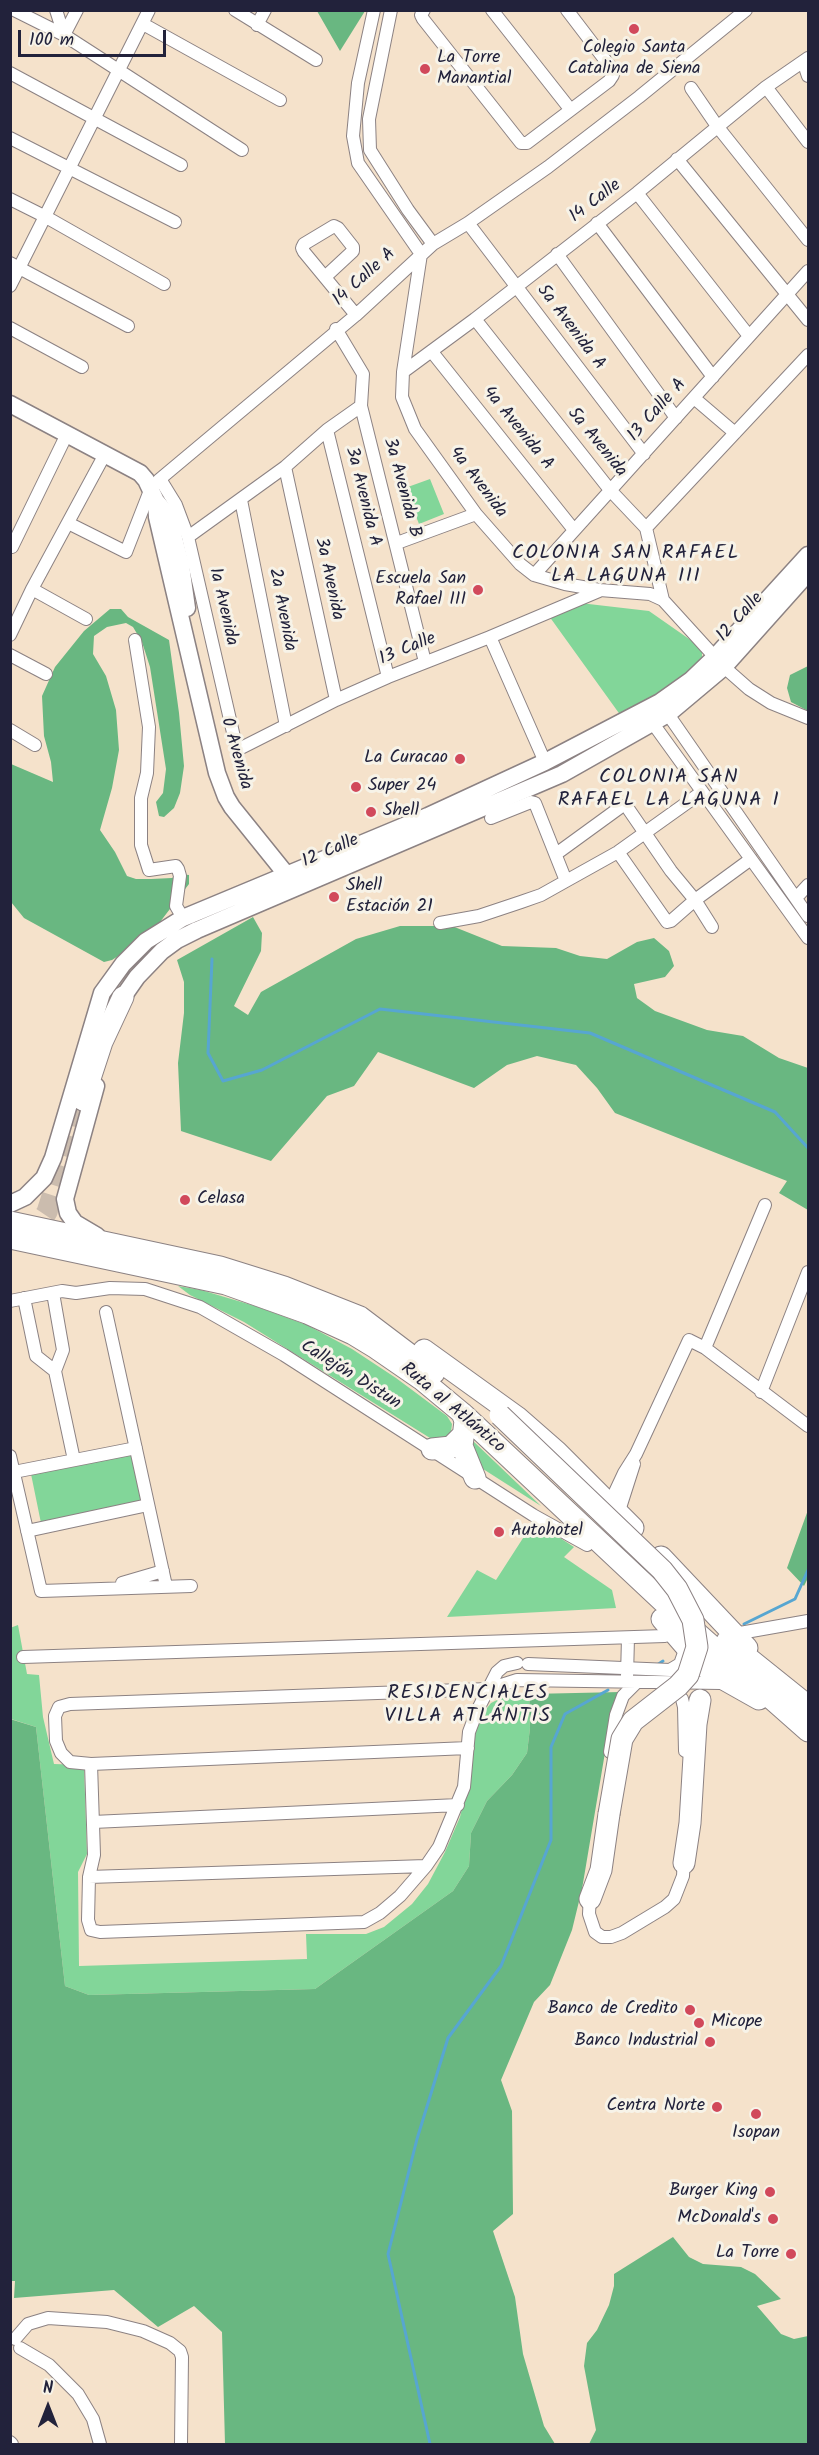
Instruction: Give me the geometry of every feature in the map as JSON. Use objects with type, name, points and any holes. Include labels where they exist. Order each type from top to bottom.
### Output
[{"type":"highway","points":[[83,1100],[102,1042],[123,997]]},
{"type":"highway","name":"Ruta al Atlántico","points":[[10,1222],[231,1269],[360,1317],[471,1402],[660,1584],[741,1655],[791,1690],[805,1719]]},
{"type":"highway","name":"Ruta al Atlántico","points":[[10,1238],[226,1284],[307,1313],[353,1334],[421,1379],[462,1413],[688,1625],[805,1719]]},
{"type":"highway","points":[[360,1317],[406,1338],[486,1394],[557,1452],[678,1574],[735,1636],[791,1690]]},
{"type":"highway","points":[[486,1394],[500,1415],[662,1570],[677,1589],[693,1620],[697,1647],[688,1675],[678,1686],[633,1721],[622,1738],[601,1870],[590,1899]]},
{"type":"highway","points":[[462,1413],[465,1421],[462,1436],[464,1456],[475,1478]]},
{"type":"highway","points":[[432,1449],[451,1447],[462,1436]]},
{"type":"highway","points":[[488,1436],[502,1459],[587,1545],[674,1639],[711,1672],[732,1685],[805,1719]]},
{"type":"highway","points":[[756,1678],[780,1693],[805,1719]]},
{"type":"highway","points":[[684,1863],[690,1823],[696,1724],[702,1691]]},
{"type":"main road","points":[[10,404],[140,473],[156,490]]},
{"type":"main road","name":"0 Avenida","points":[[156,490],[168,515],[181,565],[188,610],[188,645],[217,773],[226,797],[289,882]]},
{"type":"main road","name":"12 Calle","points":[[720,662],[808,555]]},
{"type":"main road","name":"12 Calle","points":[[10,1204],[35,1189],[44,1178],[53,1158],[95,1012],[110,981],[146,941],[183,918],[289,882],[562,774],[664,708],[720,662],[808,573]]},
{"type":"main road","name":"12 Calle","points":[[142,1249],[93,1235],[81,1228],[68,1213],[65,1199],[123,997],[137,977],[162,951],[289,882],[545,762],[648,717]]},
{"type":"main road","points":[[110,981],[124,980],[146,959],[162,951]]},
{"type":"street","points":[[14,10],[64,35],[242,150]]},
{"type":"street","points":[[56,10],[64,35]]},
{"type":"street","points":[[64,35],[77,10]]},
{"type":"street","points":[[10,286],[16,265],[46,217],[149,10]]},
{"type":"street","points":[[235,10],[257,26],[316,60]]},
{"type":"street","points":[[257,26],[265,10]]},
{"type":"street","points":[[374,10],[358,83],[353,136],[355,149],[358,163],[421,254]]},
{"type":"street","points":[[391,10],[369,119],[370,150],[408,210],[433,244]]},
{"type":"street","points":[[424,10],[421,15],[423,19],[521,143],[527,143],[609,81],[613,75],[612,69],[567,10]]},
{"type":"street","points":[[492,10],[570,109]]},
{"type":"street","name":"14 Calle A","points":[[156,490],[336,329],[356,315],[433,244],[468,223],[548,167],[639,98],[747,10]]},
{"type":"street","points":[[142,24],[280,100]]},
{"type":"street","points":[[808,58],[806,70],[808,76]]},
{"type":"street","name":"14 Calle","points":[[403,372],[475,320],[637,193],[766,87],[808,58]]},
{"type":"street","points":[[10,73],[181,165]]},
{"type":"street","points":[[766,87],[807,134]]},
{"type":"street","points":[[691,88],[717,126],[808,240]]},
{"type":"street","points":[[10,138],[175,222]]},
{"type":"street","points":[[678,159],[788,292],[808,320]]},
{"type":"street","points":[[637,193],[749,336]]},
{"type":"street","points":[[10,199],[164,284]]},
{"type":"street","name":"5a Avenida A","points":[[468,223],[644,454]]},
{"type":"street","points":[[597,223],[713,377]]},
{"type":"street","name":"4a Avenida","points":[[421,254],[403,372],[402,397],[414,429],[476,514],[520,564],[534,575],[565,584],[600,590],[650,594],[663,600]]},
{"type":"street","points":[[557,254],[676,418]]},
{"type":"street","points":[[16,265],[128,326]]},
{"type":"street","name":"13 Calle A","points":[[534,575],[808,271]]},
{"type":"street","points":[[325,277],[356,315]]},
{"type":"street","name":"5a Avenida","points":[[475,320],[610,490],[646,528]]},
{"type":"street","points":[[10,328],[82,367]]},
{"type":"street","name":"3a Avenida B","points":[[336,329],[363,374],[361,406],[425,662]]},
{"type":"street","name":"4a Avenida A","points":[[432,352],[574,530]]},
{"type":"street","points":[[808,355],[646,528],[663,600],[720,662],[749,689],[771,703],[808,718]]},
{"type":"street","points":[[694,398],[735,433]]},
{"type":"street","points":[[188,537],[241,500],[327,430],[361,406]]},
{"type":"street","name":"3a Avenida A","points":[[327,430],[388,677]]},
{"type":"street","points":[[12,547],[67,434]]},
{"type":"street","points":[[10,635],[32,589],[105,454]]},
{"type":"street","name":"3a Avenida","points":[[285,466],[336,700]]},
{"type":"street","points":[[68,523],[126,552],[156,490]]},
{"type":"street","name":"1a Avenida","points":[[156,490],[176,505],[188,537],[235,748]]},
{"type":"street","name":"2a Avenida","points":[[241,500],[286,726]]},
{"type":"street","points":[[397,543],[476,514]]},
{"type":"street","points":[[32,589],[86,619]]},
{"type":"street","name":"13 Calle","points":[[235,748],[239,750],[336,700],[388,677],[600,590]]},
{"type":"street","points":[[490,637],[545,762]]},
{"type":"street","points":[[135,640],[149,727],[147,773],[141,798],[141,844],[149,870],[176,866],[178,869],[176,906],[183,918]]},
{"type":"street","points":[[10,655],[46,674]]},
{"type":"street","points":[[664,708],[808,913]]},
{"type":"street","points":[[648,717],[808,938]]},
{"type":"street","points":[[10,729],[35,745]]},
{"type":"street","points":[[440,923],[479,916],[541,895],[618,852],[702,792]]},
{"type":"street","points":[[491,818],[533,802],[566,881]]},
{"type":"street","points":[[556,854],[622,807],[627,807],[712,927]]},
{"type":"street","points":[[618,852],[667,922],[751,859]]},
{"type":"street","points":[[796,898],[808,885]]},
{"type":"street","points":[[705,1348],[765,1205]]},
{"type":"street","points":[[761,1392],[808,1272]]},
{"type":"street","name":"Callejón Distun","points":[[10,1301],[25,1302],[54,1296],[64,1299],[76,1293],[110,1288],[145,1289],[200,1307],[284,1355],[475,1478],[587,1545]]},
{"type":"street","points":[[54,1296],[63,1350],[55,1371],[74,1460]]},
{"type":"street","points":[[25,1302],[36,1356],[55,1371]]},
{"type":"street","name":"Callejón Distun","points":[[10,1310],[25,1302]]},
{"type":"street","points":[[106,1312],[166,1586]]},
{"type":"street","points":[[614,1509],[631,1477],[636,1454],[687,1341],[692,1340],[705,1348],[808,1426]]},
{"type":"street","points":[[14,1472],[136,1448]]},
{"type":"street","points":[[10,1456],[41,1591],[191,1586]]},
{"type":"street","points":[[27,1531],[148,1505]]},
{"type":"street","points":[[101,1588],[163,1571]]},
{"type":"street","points":[[740,1633],[808,1621]]},
{"type":"street","points":[[628,1638],[628,1668],[632,1682],[616,1714],[594,1857],[590,1899],[589,1914],[595,1932],[602,1936],[611,1937],[622,1933],[665,1907],[674,1899],[680,1887],[684,1863],[685,1716],[682,1699],[671,1685],[665,1682]]},
{"type":"street","points":[[23,1657],[628,1638],[674,1639],[683,1659],[670,1670],[519,1664],[500,1669],[477,1711],[469,1732],[464,1787],[439,1847],[400,1896],[380,1913],[364,1922],[111,1932],[91,1930],[88,1920],[89,1877],[94,1856],[91,1764]]},
{"type":"street","points":[[517,1680],[511,1673],[519,1664]]},
{"type":"street","points":[[468,1748],[91,1764],[70,1762],[61,1753],[56,1741],[55,1716],[59,1707],[70,1704],[489,1689],[517,1680],[665,1682],[702,1691]]},
{"type":"street","points":[[685,1716],[693,1691],[732,1685]]},
{"type":"street","points":[[93,1822],[458,1805]]},
{"type":"street","points":[[89,1877],[426,1866]]},
{"type":"street","points":[[100,2445],[93,2419],[78,2394],[49,2365],[14,2345],[28,2324],[48,2318],[107,2322],[142,2331],[170,2343],[180,2351],[181,2445]]},
{"type":"green space","points":[[317,11],[365,11],[340,51]]},
{"type":"green space","points":[[430,479],[444,514],[419,524],[405,488]]},
{"type":"green space","points":[[580,603],[649,611],[702,648],[702,662],[665,693],[621,716],[549,616]]},
{"type":"green space","points":[[110,609],[121,609],[128,617],[169,640],[184,766],[180,793],[174,808],[164,817],[159,816],[156,802],[163,793],[166,769],[150,667],[142,642],[133,627],[126,623],[107,627],[94,636],[93,654],[106,676],[116,710],[119,750],[112,788],[100,830],[127,876],[136,879],[151,879],[172,878],[179,874],[189,875],[189,884],[160,922],[126,951],[104,962],[24,918],[11,902],[11,764],[53,782],[51,762],[44,736],[42,696],[55,667],[84,631]]},
{"type":"green space","points":[[808,666],[808,711],[791,702],[787,688],[790,675]]},
{"type":"green space","points":[[253,917],[262,933],[261,951],[234,1006],[248,1015],[261,992],[356,939],[400,926],[452,926],[502,946],[556,948],[580,956],[607,959],[637,942],[654,938],[669,951],[674,966],[665,977],[634,984],[637,998],[655,1011],[707,1030],[743,1036],[779,1058],[808,1068],[808,1210],[779,1193],[787,1181],[615,1113],[576,1065],[537,1056],[507,1065],[474,1088],[378,1052],[354,1086],[327,1096],[271,1161],[181,1131],[178,1063],[184,1013],[184,982],[177,960]]},
{"type":"green space","points":[[178,1286],[201,1290],[255,1306],[307,1325],[352,1349],[447,1416],[452,1424],[451,1432],[446,1439],[430,1438],[244,1322],[190,1295]]},
{"type":"green space","points":[[471,1439],[541,1506],[469,1460]]},
{"type":"green space","points":[[134,1453],[144,1502],[41,1523],[31,1474]]},
{"type":"green space","points":[[808,1510],[808,1578],[804,1586],[787,1568]]},
{"type":"green space","points":[[534,1521],[574,1547],[564,1557],[612,1590],[616,1608],[447,1617],[477,1570],[496,1580]]},
{"type":"green space","points":[[18,1625],[27,1674],[39,1675],[43,1717],[54,1764],[84,1765],[87,1854],[78,1872],[79,1966],[307,1959],[306,1934],[366,1934],[384,1927],[412,1904],[428,1884],[445,1852],[460,1817],[476,1730],[483,1713],[491,1703],[507,1695],[530,1694],[527,1753],[512,1775],[487,1801],[471,1833],[469,1866],[453,1891],[315,1989],[89,1995],[65,1986],[36,1727],[11,1719],[10,1628]]},
{"type":"green space","points":[[621,1692],[612,1711],[582,1889],[572,1930],[550,1985],[534,2002],[501,2080],[512,2111],[513,2214],[493,2231],[515,2297],[523,2354],[544,2426],[555,2444],[225,2444],[222,2332],[194,2306],[158,2327],[114,2290],[14,2298],[15,2281],[10,2281],[10,1719],[36,1727],[65,1986],[89,1995],[315,1989],[453,1891],[469,1866],[471,1833],[487,1801],[512,1775],[527,1753],[530,1694]]},
{"type":"green space","points":[[673,2237],[689,2257],[703,2264],[741,2267],[755,2274],[781,2299],[757,2306],[781,2334],[794,2339],[808,2336],[808,2444],[589,2444],[596,2430],[584,2366],[587,2343],[597,2330],[609,2305],[614,2286],[614,2274]]},
{"type":"waterway","points":[[212,959],[208,1053],[223,1081],[262,1070],[380,1009],[590,1033],[775,1112],[808,1148]]},
{"type":"waterway","points":[[744,1624],[795,1599],[808,1570]]},
{"type":"waterway","points":[[657,1665],[663,1661]]},
{"type":"waterway","points":[[430,2444],[388,2254],[417,2139],[448,2038],[501,1966],[551,1840],[551,1747],[565,1714],[608,1690]]},
{"type":"tunnel","points":[[25,1238],[35,1230],[47,1212],[83,1100]]},
{"type":"place","name":"Colegio Santa Catalina de Siena","points":[[634,29]]},
{"type":"place","name":"La Torre Manantial","points":[[425,69]]},
{"type":"place","name":"Escuela San Rafael III","points":[[478,590]]},
{"type":"place","name":"La Curacao","points":[[460,759]]},
{"type":"place","name":"Super 24","points":[[356,787]]},
{"type":"place","name":"Shell","points":[[371,812]]},
{"type":"place","name":"Shell Estación 21","points":[[334,897]]},
{"type":"place","name":"Celasa","points":[[185,1200]]},
{"type":"place","name":"Autohotel","points":[[499,1532]]},
{"type":"place","name":"Banco de Credito","points":[[690,2010]]},
{"type":"place","name":"Micope","points":[[699,2023]]},
{"type":"place","name":"Banco Industrial","points":[[710,2042]]},
{"type":"place","name":"Centra Norte","points":[[717,2107]]},
{"type":"place","name":"Isopan","points":[[756,2114]]},
{"type":"place","name":"Burger King","points":[[770,2192]]},
{"type":"place","name":"McDonald's","points":[[773,2219]]},
{"type":"place","name":"La Torre","points":[[791,2254]]},
{"type":"district","name":"COLONIA SAN RAFAEL LA LAGUNA III","points":[[626,566]]},
{"type":"district","name":"COLONIA SAN RAFAEL LA LAGUNA I","points":[[669,790]]},
{"type":"district","name":"RESIDENCIALES VILLA ATLÁNTIS","points":[[468,1706]]}]
